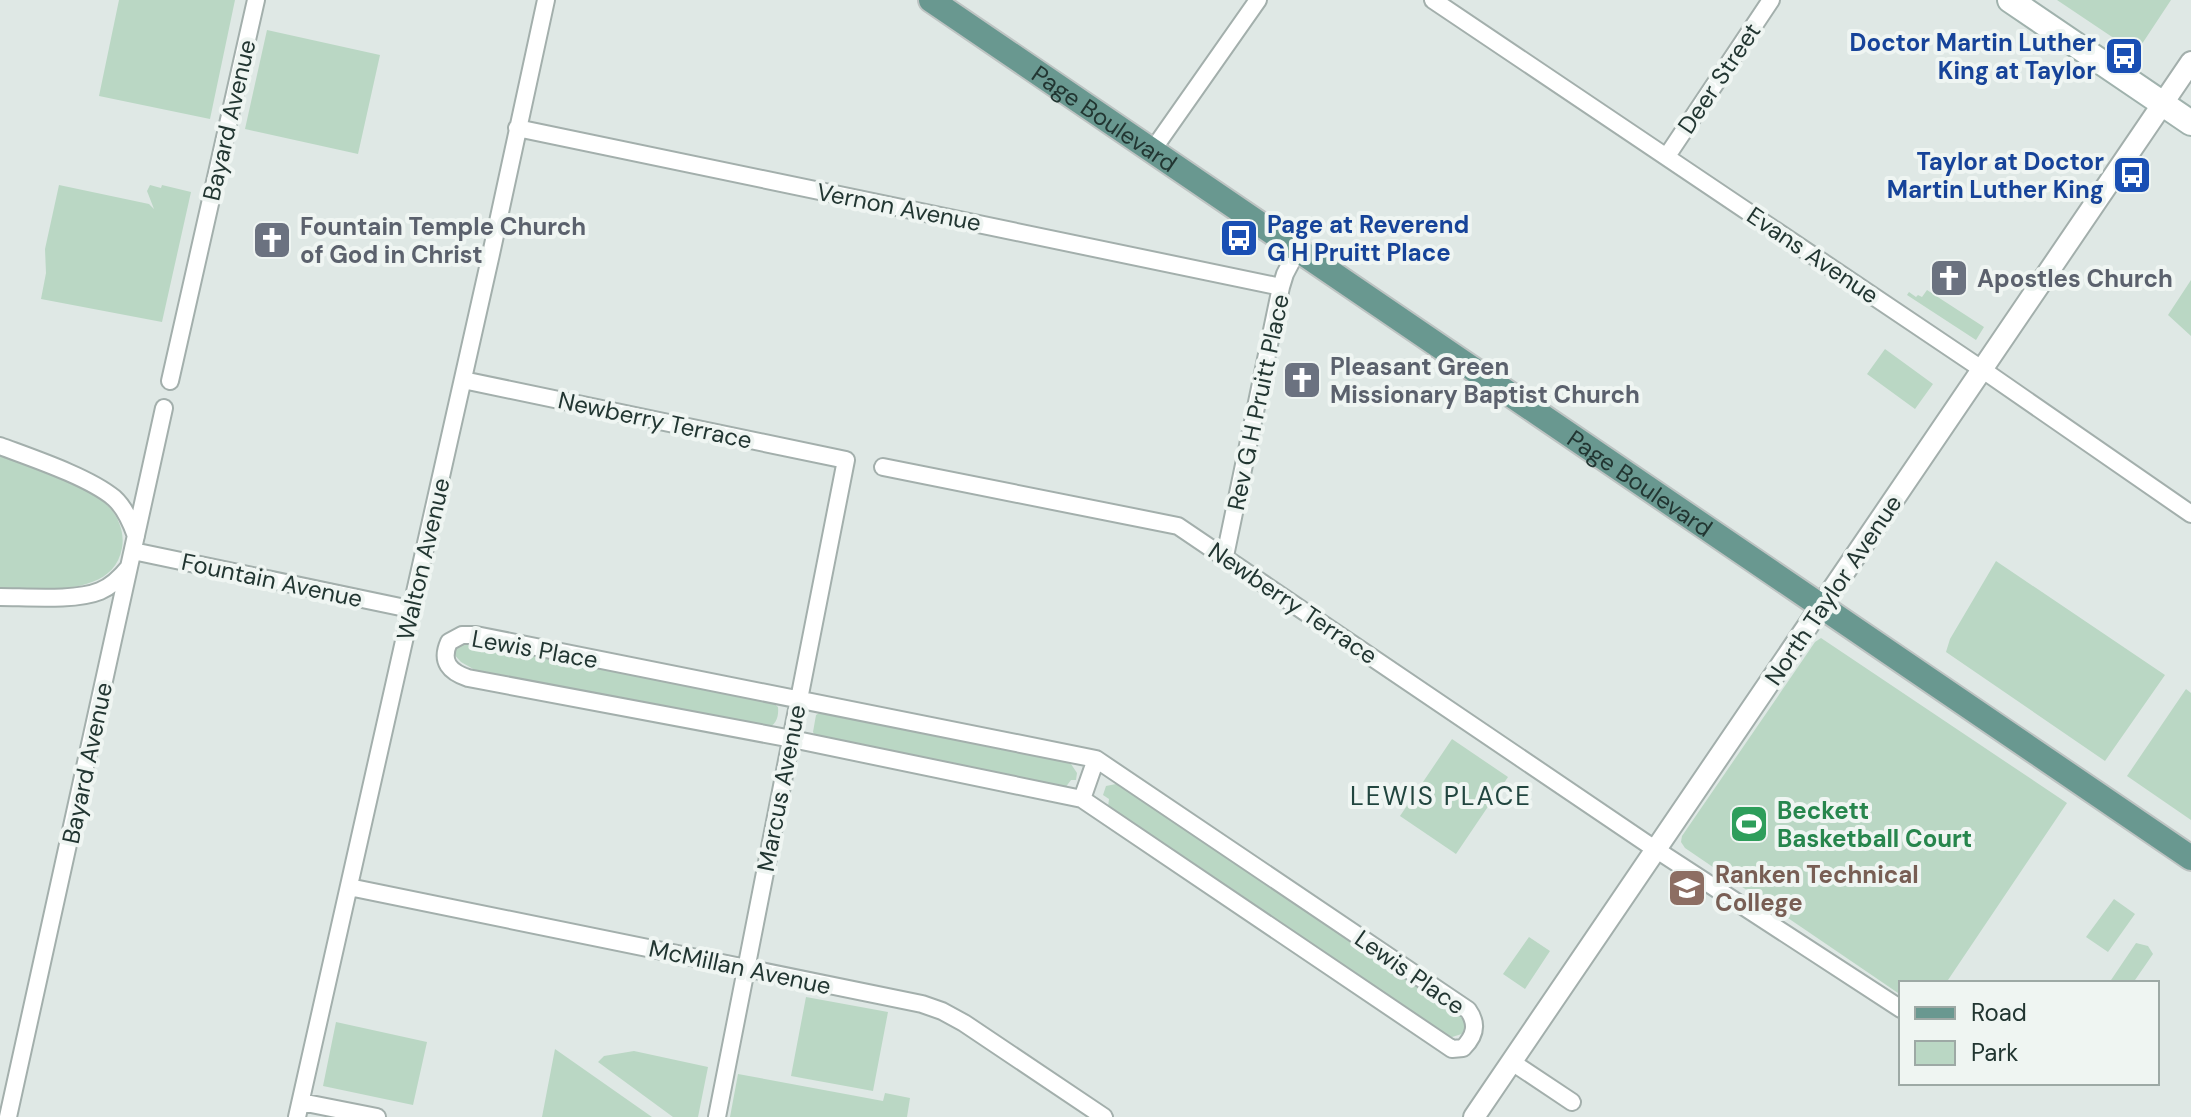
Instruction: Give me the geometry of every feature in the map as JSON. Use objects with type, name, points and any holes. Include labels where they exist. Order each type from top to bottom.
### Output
[{"type":"main road","name":"Page Boulevard","points":[[931,0],[2191,858]]},
{"type":"main road","points":[[2010,0],[2191,123]]},
{"type":"street","name":"Bayard Avenue","points":[[170,381],[256,0]]},
{"type":"street","name":"Walton Avenue","points":[[299,1109],[546,0]]},
{"type":"street","points":[[1152,151],[1258,0]]},
{"type":"street","name":"Evans Avenue","points":[[1433,0],[1983,370],[2191,514]]},
{"type":"street","name":"Deer Street","points":[[1667,156],[1771,0]]},
{"type":"street","name":"North Taylor Avenue","points":[[1474,1117],[2191,62]]},
{"type":"street","name":"Vernon Avenue","points":[[517,128],[1281,287]]},
{"type":"street","name":"Rev G H Pruitt Place","points":[[1225,556],[1281,287],[1298,249]]},
{"type":"street","name":"Newberry Terrace","points":[[463,380],[846,460]]},
{"type":"street","name":"Bayard Avenue","points":[[8,1117],[164,408]]},
{"type":"street","points":[[0,446],[64,471],[114,499],[126,513],[133,551],[113,584],[93,593],[0,597]]},
{"type":"street","name":"Marcus Avenue","points":[[717,1117],[846,460]]},
{"type":"street","name":"Newberry Terrace","points":[[883,467],[1178,526],[1656,850],[1899,1008]]},
{"type":"street","name":"Fountain Avenue","points":[[133,551],[410,609]]},
{"type":"street","name":"Lewis Place","points":[[476,635],[799,700],[1096,759],[1468,1010],[1474,1018],[1472,1039],[1463,1048],[1452,1049],[1082,799],[792,739],[468,678],[451,670],[446,663],[446,649],[455,638],[476,635]]},
{"type":"street","points":[[1082,799],[1096,759]]},
{"type":"street","name":"McMillan Avenue","points":[[349,887],[922,1004],[964,1023],[1104,1117]]},
{"type":"street","points":[[1512,1062],[1572,1102]]},
{"type":"street","points":[[299,1109],[377,1117]]},
{"type":"green space","points":[[119,0],[235,0],[210,119],[99,96]]},
{"type":"green space","points":[[2057,0],[2171,0],[2136,53]]},
{"type":"green space","points":[[267,30],[380,55],[358,154],[245,129]]},
{"type":"green space","points":[[59,185],[149,204],[154,209],[147,191],[150,185],[191,192],[162,322],[41,299],[46,273],[45,249]]},
{"type":"green space","points":[[2191,280],[2191,336],[2168,315]]},
{"type":"green space","points":[[1927,290],[1984,327],[1976,340],[1907,295],[1909,292],[1922,297]]},
{"type":"green space","points":[[1885,349],[1933,384],[1915,409],[1867,374]]},
{"type":"green space","points":[[0,456],[70,482],[96,496],[110,508],[120,524],[123,542],[116,564],[104,576],[72,587],[0,588]]},
{"type":"green space","points":[[1996,561],[2165,675],[2105,761],[1946,652],[1950,639]]},
{"type":"green space","points":[[1821,638],[2067,803],[1947,981],[1899,981],[1899,994],[1685,848],[1681,842],[1682,836],[1815,642]]},
{"type":"green space","points":[[469,641],[771,701],[778,707],[777,718],[766,728],[475,670],[461,662],[451,651]]},
{"type":"green space","points":[[2186,689],[2191,693],[2191,820],[2127,776]]},
{"type":"green space","points":[[821,712],[1069,761],[1077,773],[1076,780],[1071,780],[1065,788],[816,737],[813,732],[816,715]]},
{"type":"green space","points":[[1452,739],[1508,777],[1456,854],[1400,816]]},
{"type":"green space","points":[[1121,783],[1459,1013],[1464,1021],[1465,1033],[1452,1037],[1442,1034],[1108,807],[1109,799],[1103,795],[1106,786]]},
{"type":"green space","points":[[2114,899],[2135,914],[2108,952],[2086,937]]},
{"type":"green space","points":[[1529,937],[1550,951],[1525,989],[1503,974]]},
{"type":"green space","points":[[2136,943],[2148,946],[2153,954],[2134,981],[2110,981]]},
{"type":"green space","points":[[806,997],[888,1012],[873,1091],[791,1076]]},
{"type":"green space","points":[[336,1022],[427,1042],[413,1105],[323,1086]]},
{"type":"green space","points":[[555,1049],[652,1117],[542,1117]]},
{"type":"green space","points":[[634,1051],[708,1067],[698,1117],[673,1117],[598,1062],[604,1056]]},
{"type":"green space","points":[[738,1074],[883,1101],[885,1093],[910,1098],[907,1117],[730,1117]]},
{"type":"place","name":"Doctor Martin Luther King at Taylor","points":[[2124,56]]},
{"type":"place","name":"Taylor at Doctor Martin Luther King","points":[[2132,175]]},
{"type":"place","name":"Page at Reverend G H Pruitt Place","points":[[1239,238]]},
{"type":"place","name":"Fountain Temple Church of God in Christ","points":[[272,240]]},
{"type":"place","name":"Apostles Church","points":[[1949,278]]},
{"type":"place","name":"Pleasant Green Missionary Baptist Church","points":[[1302,380]]},
{"type":"place","name":"Beckett Basketball Court","points":[[1749,824]]},
{"type":"place","name":"Ranken Technical College","points":[[1687,888]]},
{"type":"district","name":"LEWIS PLACE","points":[[1441,796]]}]
